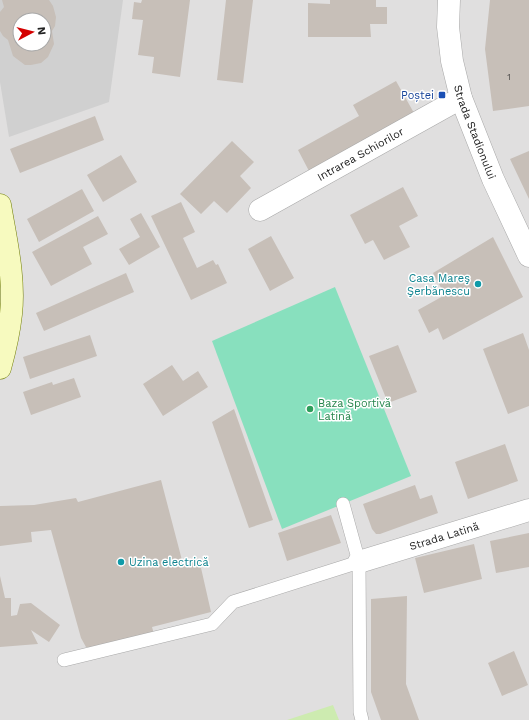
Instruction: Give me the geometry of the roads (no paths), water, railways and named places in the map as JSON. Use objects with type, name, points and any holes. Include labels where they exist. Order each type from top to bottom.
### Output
[{"type":"main road","points":[[0,205],[9,258],[12,292],[7,341],[0,368]]},
{"type":"street","name":"Strada Stadionului","points":[[449,0],[448,27],[452,61],[461,98],[493,179],[529,256]]},
{"type":"street","name":"Intrarea Schiorilor","points":[[260,210],[461,98]]},
{"type":"street","name":"Strada Latină","points":[[359,562],[529,510]]},
{"type":"lane","points":[[343,504],[359,562],[361,716]]},
{"type":"lane","points":[[64,660],[212,624],[233,602],[359,562]]},
{"type":"place","name":"Poștei","points":[[442,95]]},
{"type":"place","name":"Casa Mareş Şerbănescu","points":[[478,284]]},
{"type":"place","name":"Baza Sportivă Latină","points":[[310,409]]},
{"type":"place","name":"Uzina electrică","points":[[121,562]]}]
